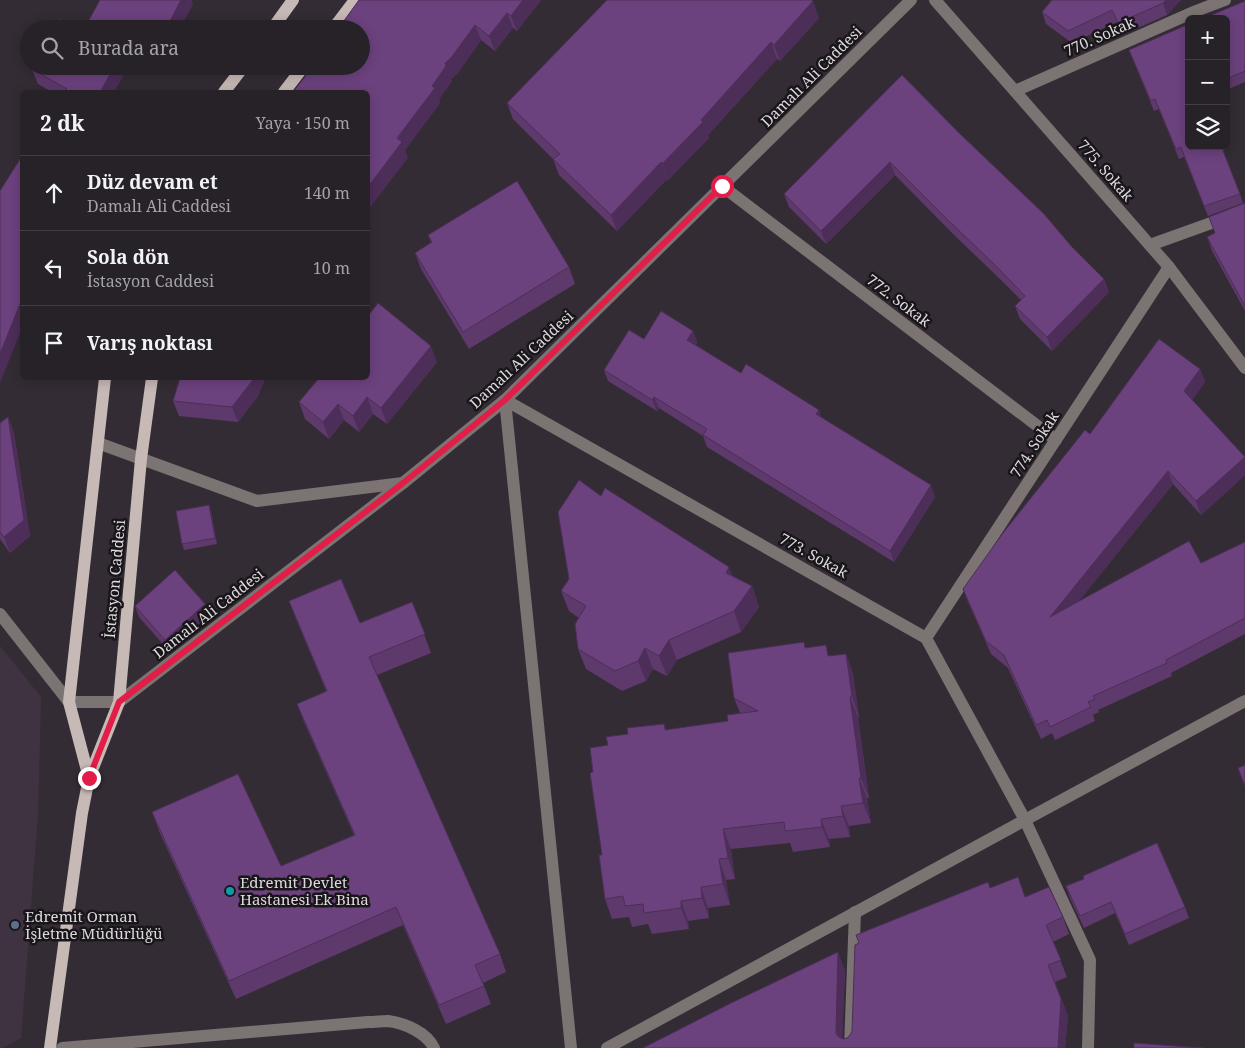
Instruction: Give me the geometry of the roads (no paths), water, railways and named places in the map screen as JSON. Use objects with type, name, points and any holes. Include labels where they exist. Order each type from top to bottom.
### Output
[{"type":"main road","points":[[279,20],[294,0]]},
{"type":"main road","points":[[340,20],[355,0]]},
{"type":"main road","points":[[226,90],[237,75]]},
{"type":"main road","points":[[286,90],[297,75]]},
{"type":"main road","name":"İstasyon Caddesi","points":[[89,778],[69,702],[105,380]]},
{"type":"main road","name":"İstasyon Caddesi","points":[[50,1048],[82,813],[89,778],[119,702],[141,458],[152,380]]},
{"type":"street","name":"Damalı Ali Caddesi","points":[[119,702],[403,483],[505,400],[911,0]]},
{"type":"street","name":"775. Sokak","points":[[934,0],[1169,267],[1245,368]]},
{"type":"street","name":"770. Sokak","points":[[1196,11],[1206,0]]},
{"type":"street","name":"770. Sokak","points":[[1015,91],[1225,0]]},
{"type":"street","name":"772. Sokak","points":[[722,186],[1056,440]]},
{"type":"street","points":[[1150,245],[1245,211]]},
{"type":"street","name":"774. Sokak","points":[[926,638],[1169,267]]},
{"type":"street","points":[[505,400],[571,1048]]},
{"type":"street","name":"773. Sokak","points":[[505,400],[926,638]]},
{"type":"street","points":[[98,443],[257,501],[403,483]]},
{"type":"street","points":[[0,614],[69,702],[119,702]]},
{"type":"street","points":[[926,638],[1025,820],[1090,960],[1088,1048]]},
{"type":"street","points":[[607,1048],[1245,701]]},
{"type":"street","points":[[850,1048],[855,912]]},
{"type":"street","points":[[62,1048],[388,1021],[407,1026],[420,1033],[432,1042],[434,1048]]},
{"type":"place","name":"Edremit Devlet Hastanesi Ek Bina","points":[[230,891]]},
{"type":"place","name":"Edremit Orman İşletme Müdürlüğü","points":[[15,925]]}]
